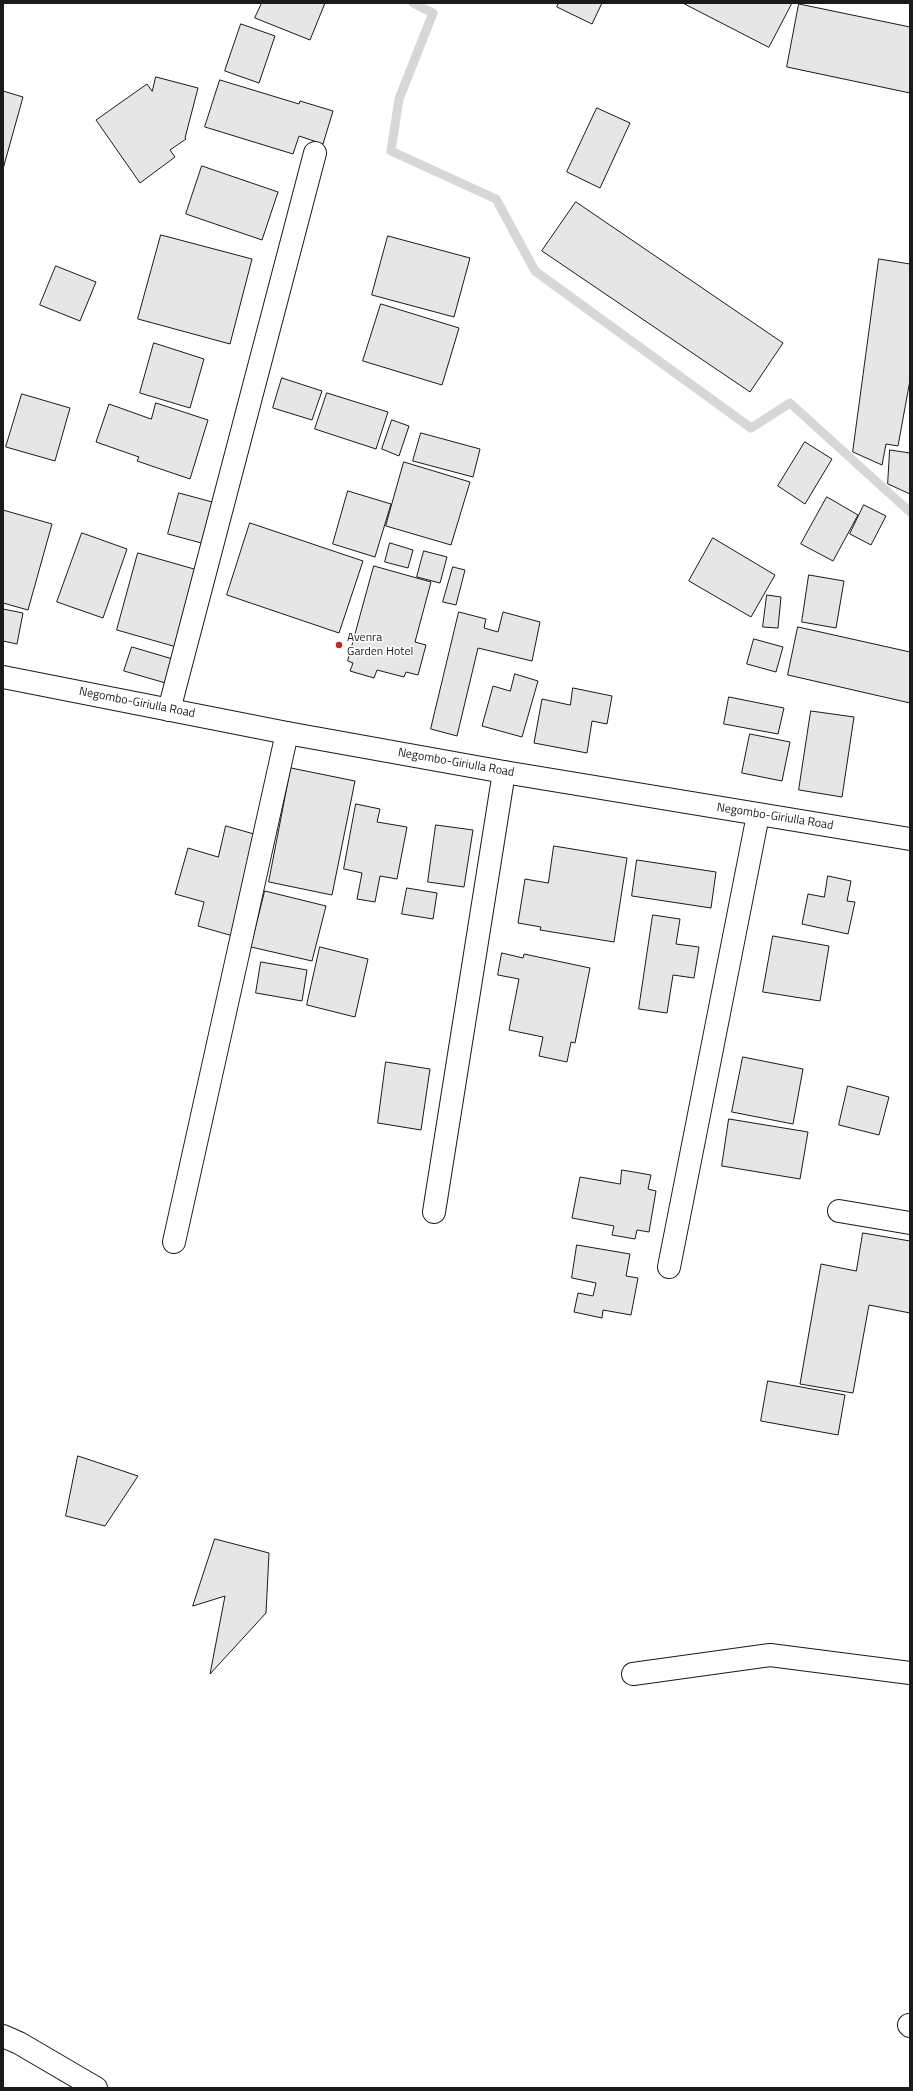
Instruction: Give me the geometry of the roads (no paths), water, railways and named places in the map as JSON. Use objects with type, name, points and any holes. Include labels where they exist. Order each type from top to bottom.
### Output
[{"type":"street","points":[[169,710],[315,153]]},
{"type":"street","name":"Negombo-Giriulla Road","points":[[3,677],[287,733],[504,772],[910,839]]},
{"type":"street","points":[[174,1242],[287,733]]},
{"type":"street","points":[[434,1212],[504,772]]},
{"type":"street","points":[[669,1267],[758,814]]},
{"type":"street","points":[[839,1211],[910,1223]]},
{"type":"street","points":[[633,1674],[770,1655],[910,1673]]},
{"type":"street","points":[[3,2036],[19,2043],[96,2088]]},
{"type":"waterway","points":[[413,3],[433,13],[399,99],[391,151],[496,199],[535,271],[751,428],[790,403],[910,512]]},
{"type":"place","name":"Avenra Garden Hotel","points":[[339,645]]}]
